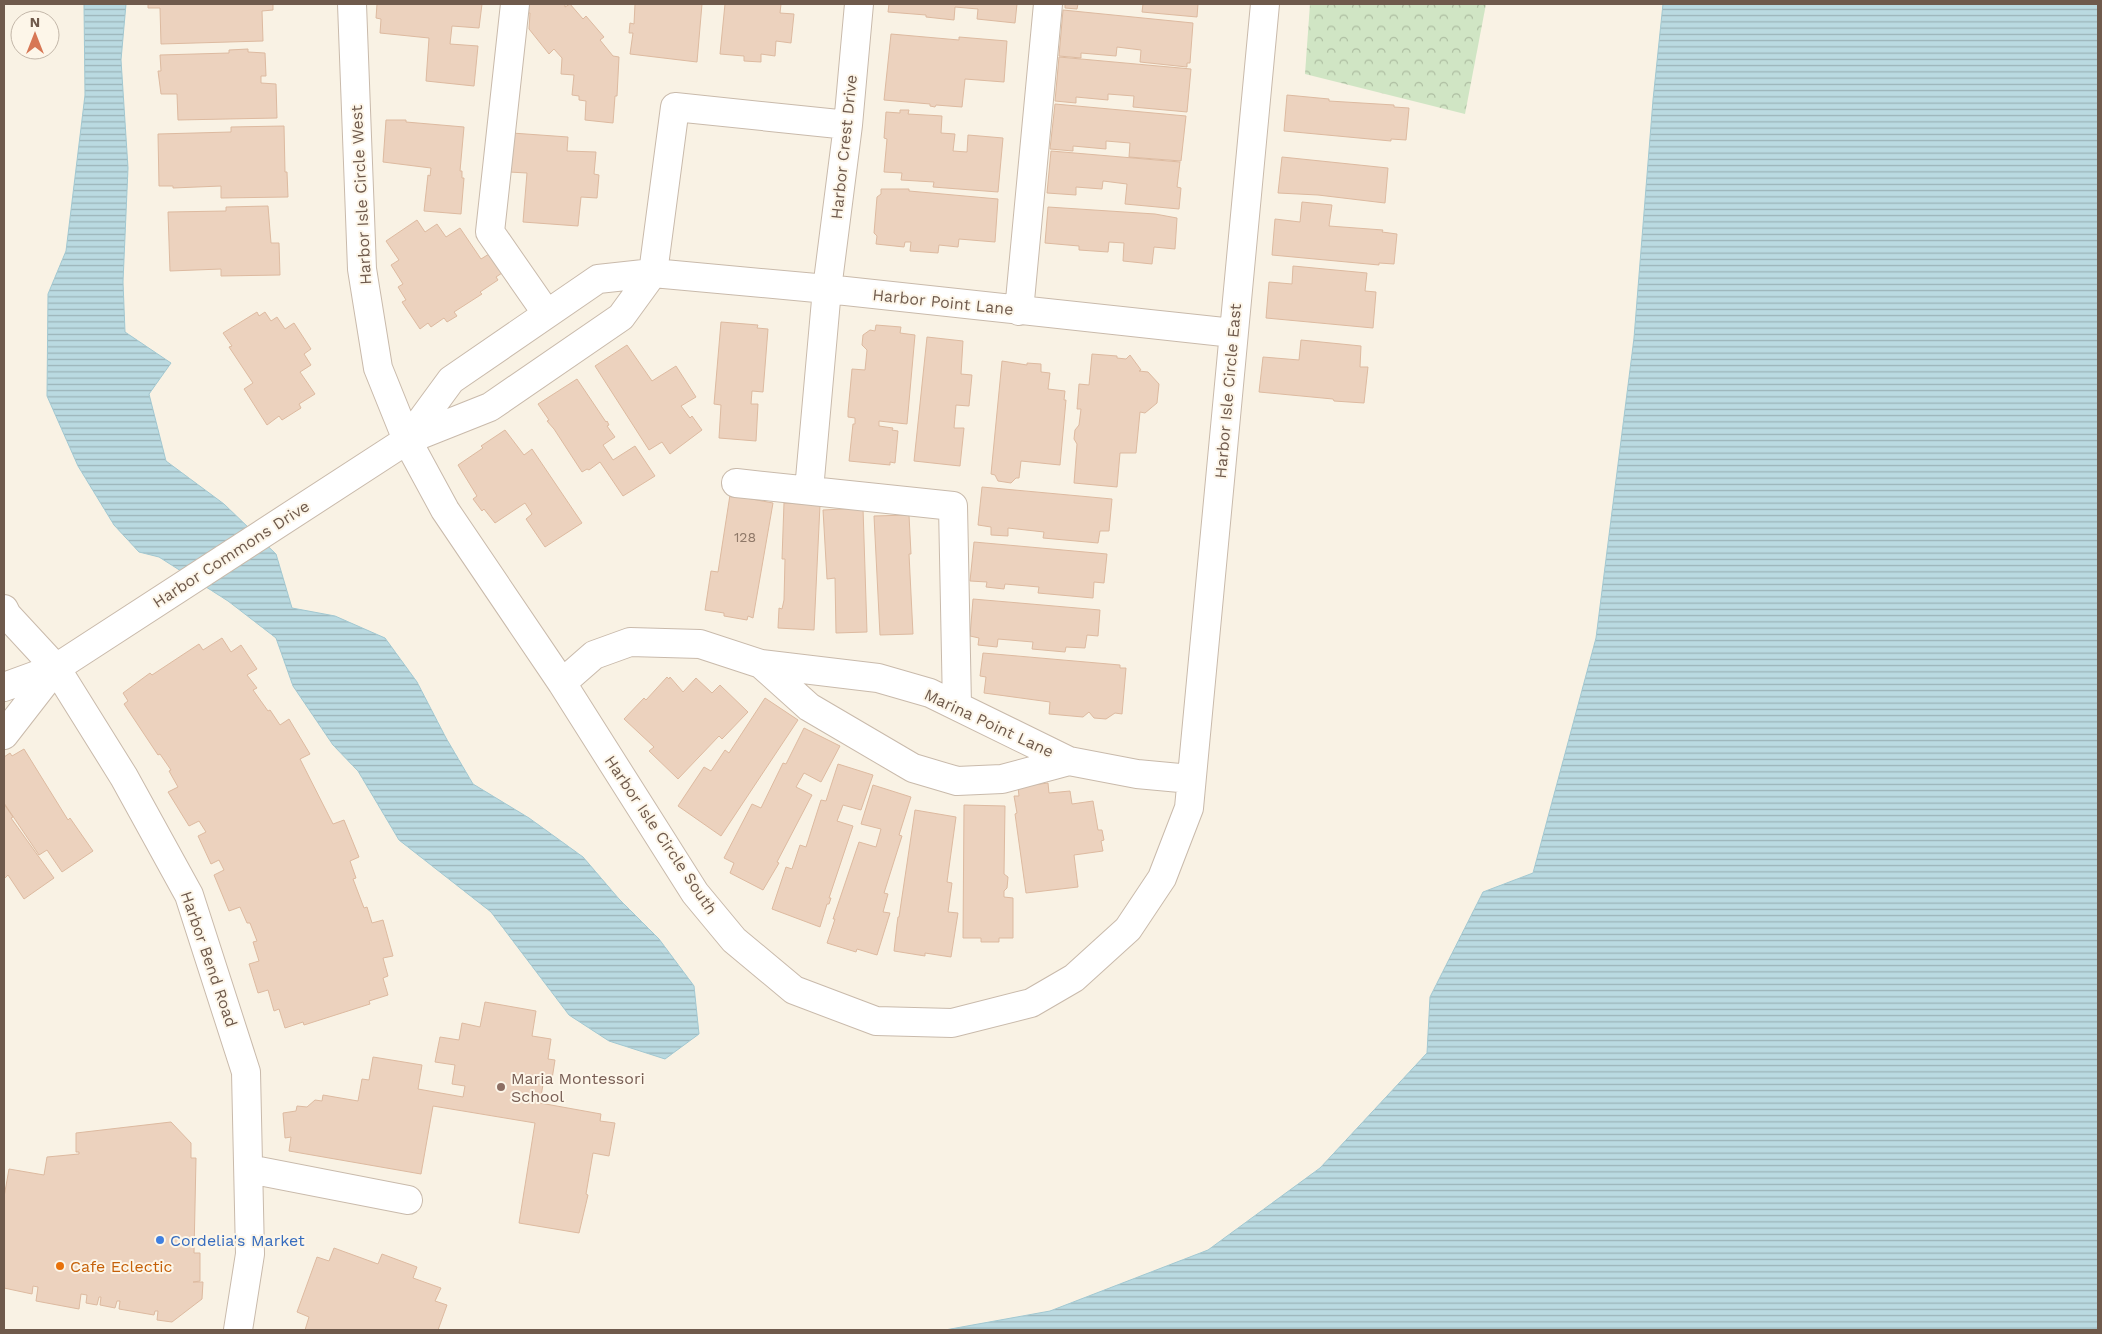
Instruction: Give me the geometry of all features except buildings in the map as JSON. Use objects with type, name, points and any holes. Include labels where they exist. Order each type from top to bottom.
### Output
[{"type":"street","name":"Harbor Isle Circle West","points":[[352,4],[362,269],[378,368],[407,440]]},
{"type":"street","points":[[515,4],[490,232],[547,314]]},
{"type":"street","name":"Harbor Crest Drive","points":[[809,490],[828,289],[848,126],[859,4]]},
{"type":"street","points":[[1020,311],[1048,4]]},
{"type":"street","name":"Harbor Isle Circle East","points":[[1191,779],[1265,4]]},
{"type":"street","name":"Harbor Commons Drive","points":[[4,687],[56,668],[407,440],[490,407],[621,317],[653,273],[675,107],[848,126]]},
{"type":"street","name":"Harbor Commons Drive","points":[[407,440],[451,380],[598,279],[653,273]]},
{"type":"street","name":"Harbor Point Lane","points":[[653,273],[828,289],[1234,333]]},
{"type":"street","name":"Harbor Isle Circle South","points":[[407,440],[445,510],[562,683],[695,893],[734,940],[794,990],[876,1021],[952,1023],[1031,1003],[1074,978],[1128,929],[1162,878],[1189,808],[1191,779]]},
{"type":"street","points":[[736,483],[953,506],[957,706]]},
{"type":"street","name":"Harbor Bend Road","points":[[4,609],[6,615],[56,668],[124,778],[189,895],[246,1072],[250,1254],[238,1330]]},
{"type":"street","name":"Marina Point Lane","points":[[562,683],[594,655],[630,642],[700,644],[761,664],[878,678],[930,693],[1069,761],[1137,774],[1191,779]]},
{"type":"street","name":"Marina Point Lane","points":[[761,664],[809,707],[913,768],[957,781],[1002,779],[1069,761]]},
{"type":"street","name":"Harbor Commons Drive","points":[[4,735],[56,668]]},
{"type":"street","points":[[249,1169],[408,1200]]},
{"type":"green space","points":[[1310,4],[1486,4],[1465,114],[1305,74]]},
{"type":"water","points":[[84,4],[126,4],[121,60],[128,168],[123,282],[125,332],[171,363],[149,394],[166,461],[224,504],[276,554],[292,608],[335,616],[385,638],[417,682],[446,738],[473,784],[529,818],[583,857],[619,899],[659,939],[694,986],[699,1034],[665,1059],[609,1041],[569,1015],[491,912],[399,840],[358,771],[333,745],[293,686],[276,638],[228,601],[159,557],[139,552],[114,525],[78,466],[47,396],[48,294],[66,251],[85,95]]},
{"type":"water","points":[[1663,4],[2098,4],[2098,1330],[945,1330],[1050,1311],[1208,1250],[1320,1168],[1427,1053],[1430,997],[1483,892],[1533,873],[1596,638],[1634,338],[1653,100]]},
{"type":"place","name":"Maria Montessori School","points":[[501,1087]]},
{"type":"place","name":"Cordelia's Market","points":[[160,1240]]},
{"type":"place","name":"Cafe Eclectic","points":[[60,1266]]}]
